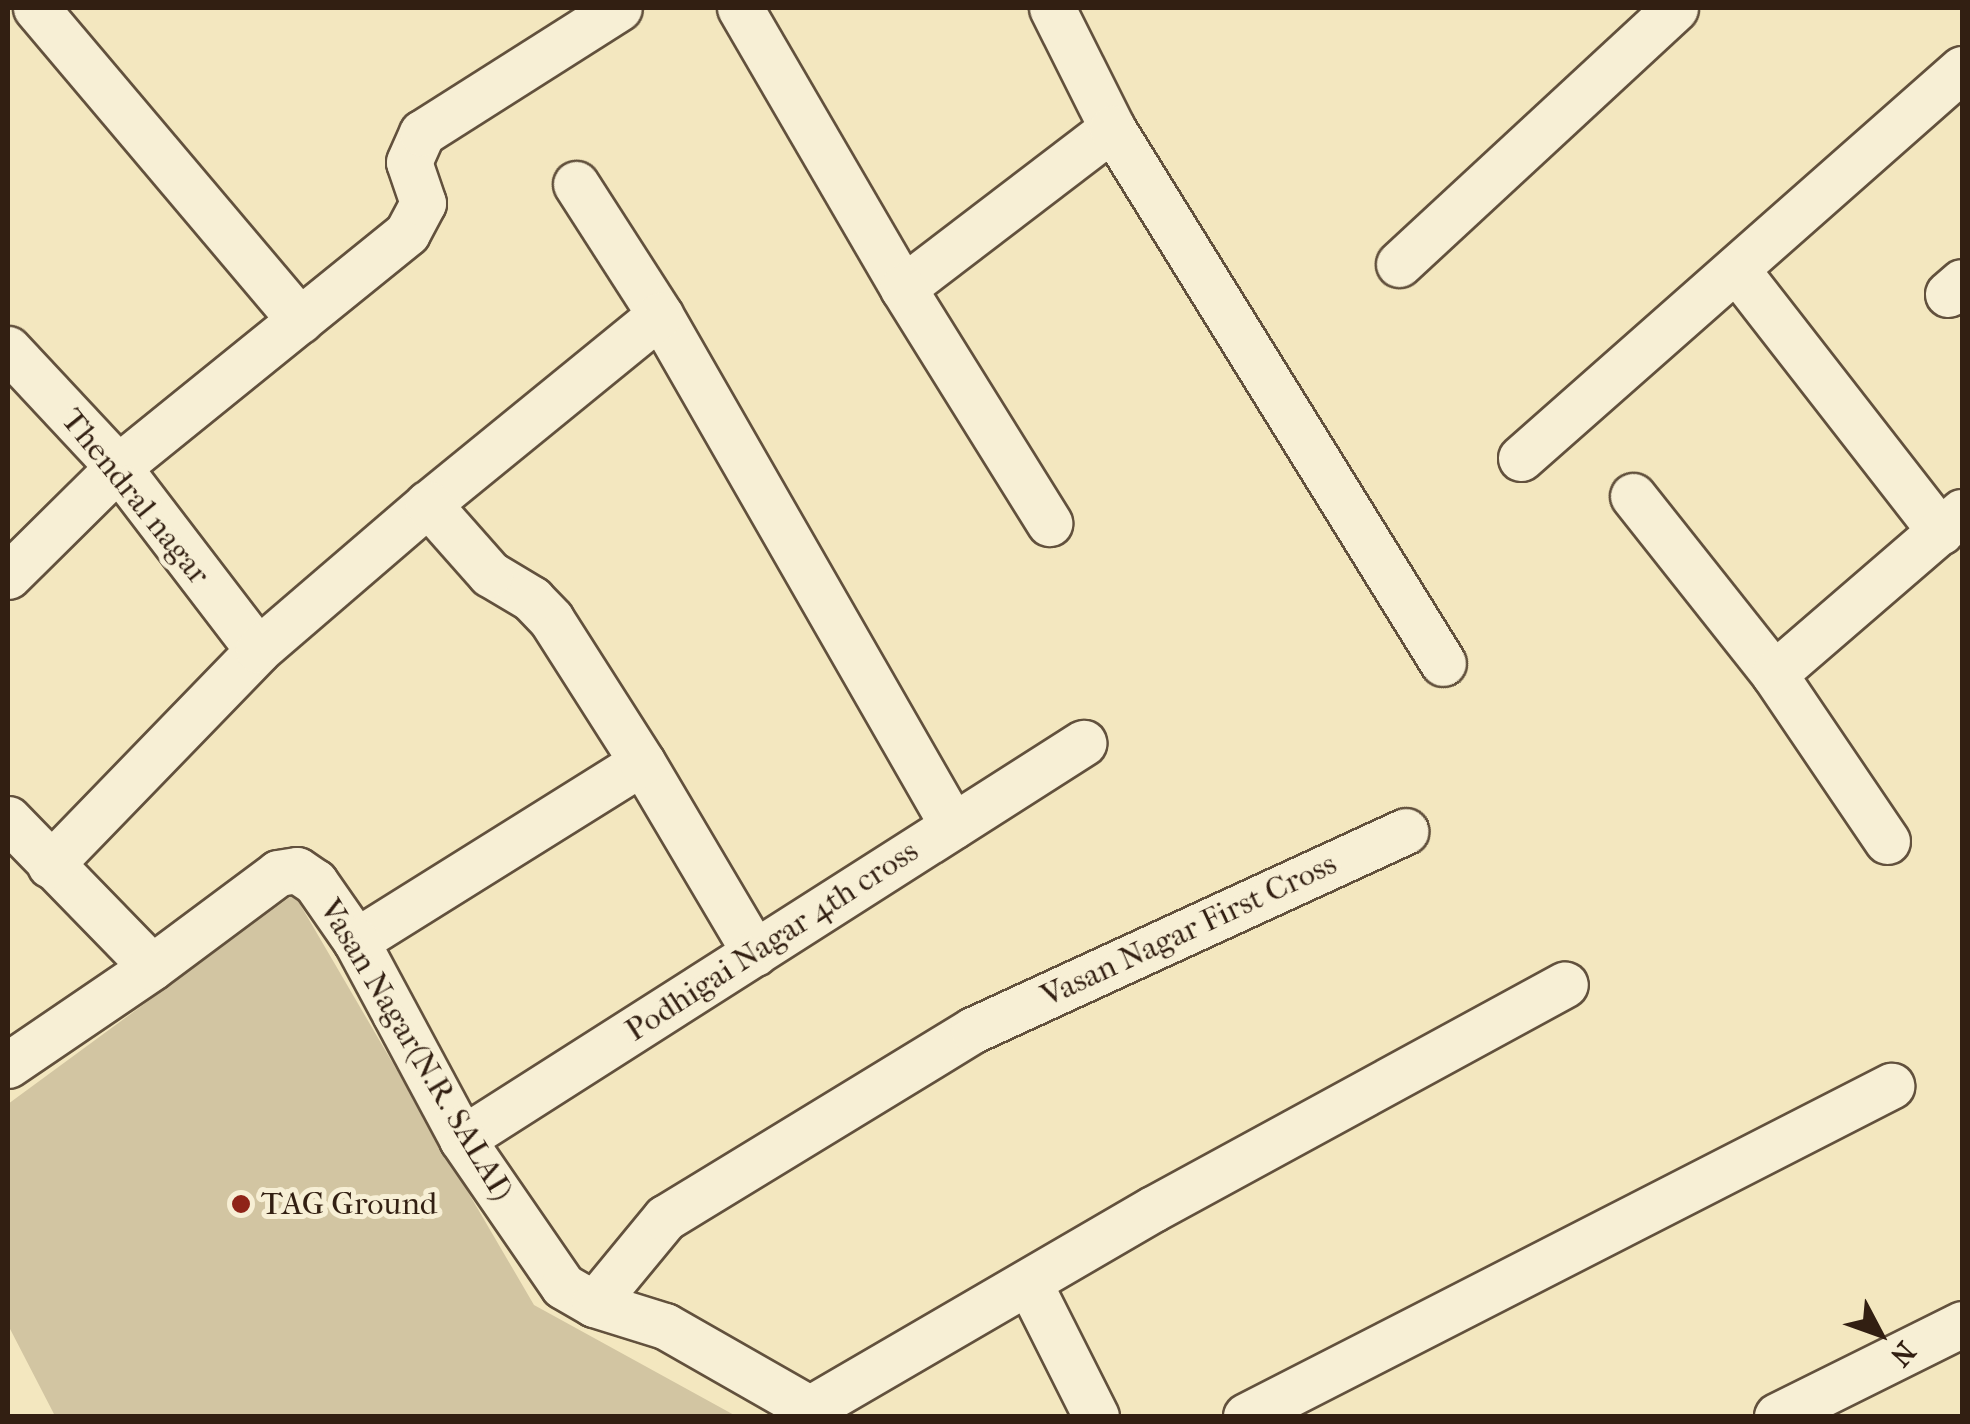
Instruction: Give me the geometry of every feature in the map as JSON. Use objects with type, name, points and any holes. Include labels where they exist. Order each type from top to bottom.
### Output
[{"type":"street","points":[[36,8],[300,320]]},
{"type":"street","points":[[740,8],[1048,523]]},
{"type":"street","points":[[1052,8],[1112,128],[1443,663]]},
{"type":"street","points":[[1399,264],[1675,8]]},
{"type":"street","points":[[8,576],[118,466],[408,233],[423,202],[409,162],[422,133],[603,12]]},
{"type":"street","points":[[1521,458],[1962,69]]},
{"type":"street","points":[[904,288],[1112,128]]},
{"type":"street","points":[[576,184],[660,314],[953,826]]},
{"type":"street","points":[[1736,269],[1952,522],[1774,674]]},
{"type":"street","points":[[50,865],[258,650],[428,504],[660,314]]},
{"type":"street","name":"Thendral nagar","points":[[8,349],[118,466],[258,650]]},
{"type":"street","points":[[1633,496],[1774,674],[1887,840]]},
{"type":"street","points":[[428,504],[490,574],[532,599],[551,619],[755,952]]},
{"type":"street","name":"Podhigai Nagar 4th cross","points":[[462,1139],[1083,743]]},
{"type":"street","points":[[356,941],[642,762]]},
{"type":"street","points":[[8,820],[152,968]]},
{"type":"street","name":"Vasan Nagar First Cross","points":[[594,1304],[665,1218],[973,1030],[1404,830]]},
{"type":"street","name":"Vasan Nagar(N.R. SALAI)","points":[[8,1065],[152,968],[278,873],[297,870],[315,882],[356,941],[462,1139],[563,1286],[594,1304],[665,1326],[817,1412]]},
{"type":"street","points":[[817,1412],[1153,1209],[1564,984]]},
{"type":"street","points":[[1246,1416],[1891,1086]]},
{"type":"street","points":[[1029,1282],[1096,1416]]},
{"type":"street","points":[[1777,1416],[1962,1324]]},
{"type":"shaded area","name":"TAG Ground","points":[[294,894],[534,1305],[736,1416],[55,1416],[8,1325],[8,1104]]},
{"type":"place","name":"TAG Ground","points":[[241,1204]]}]
